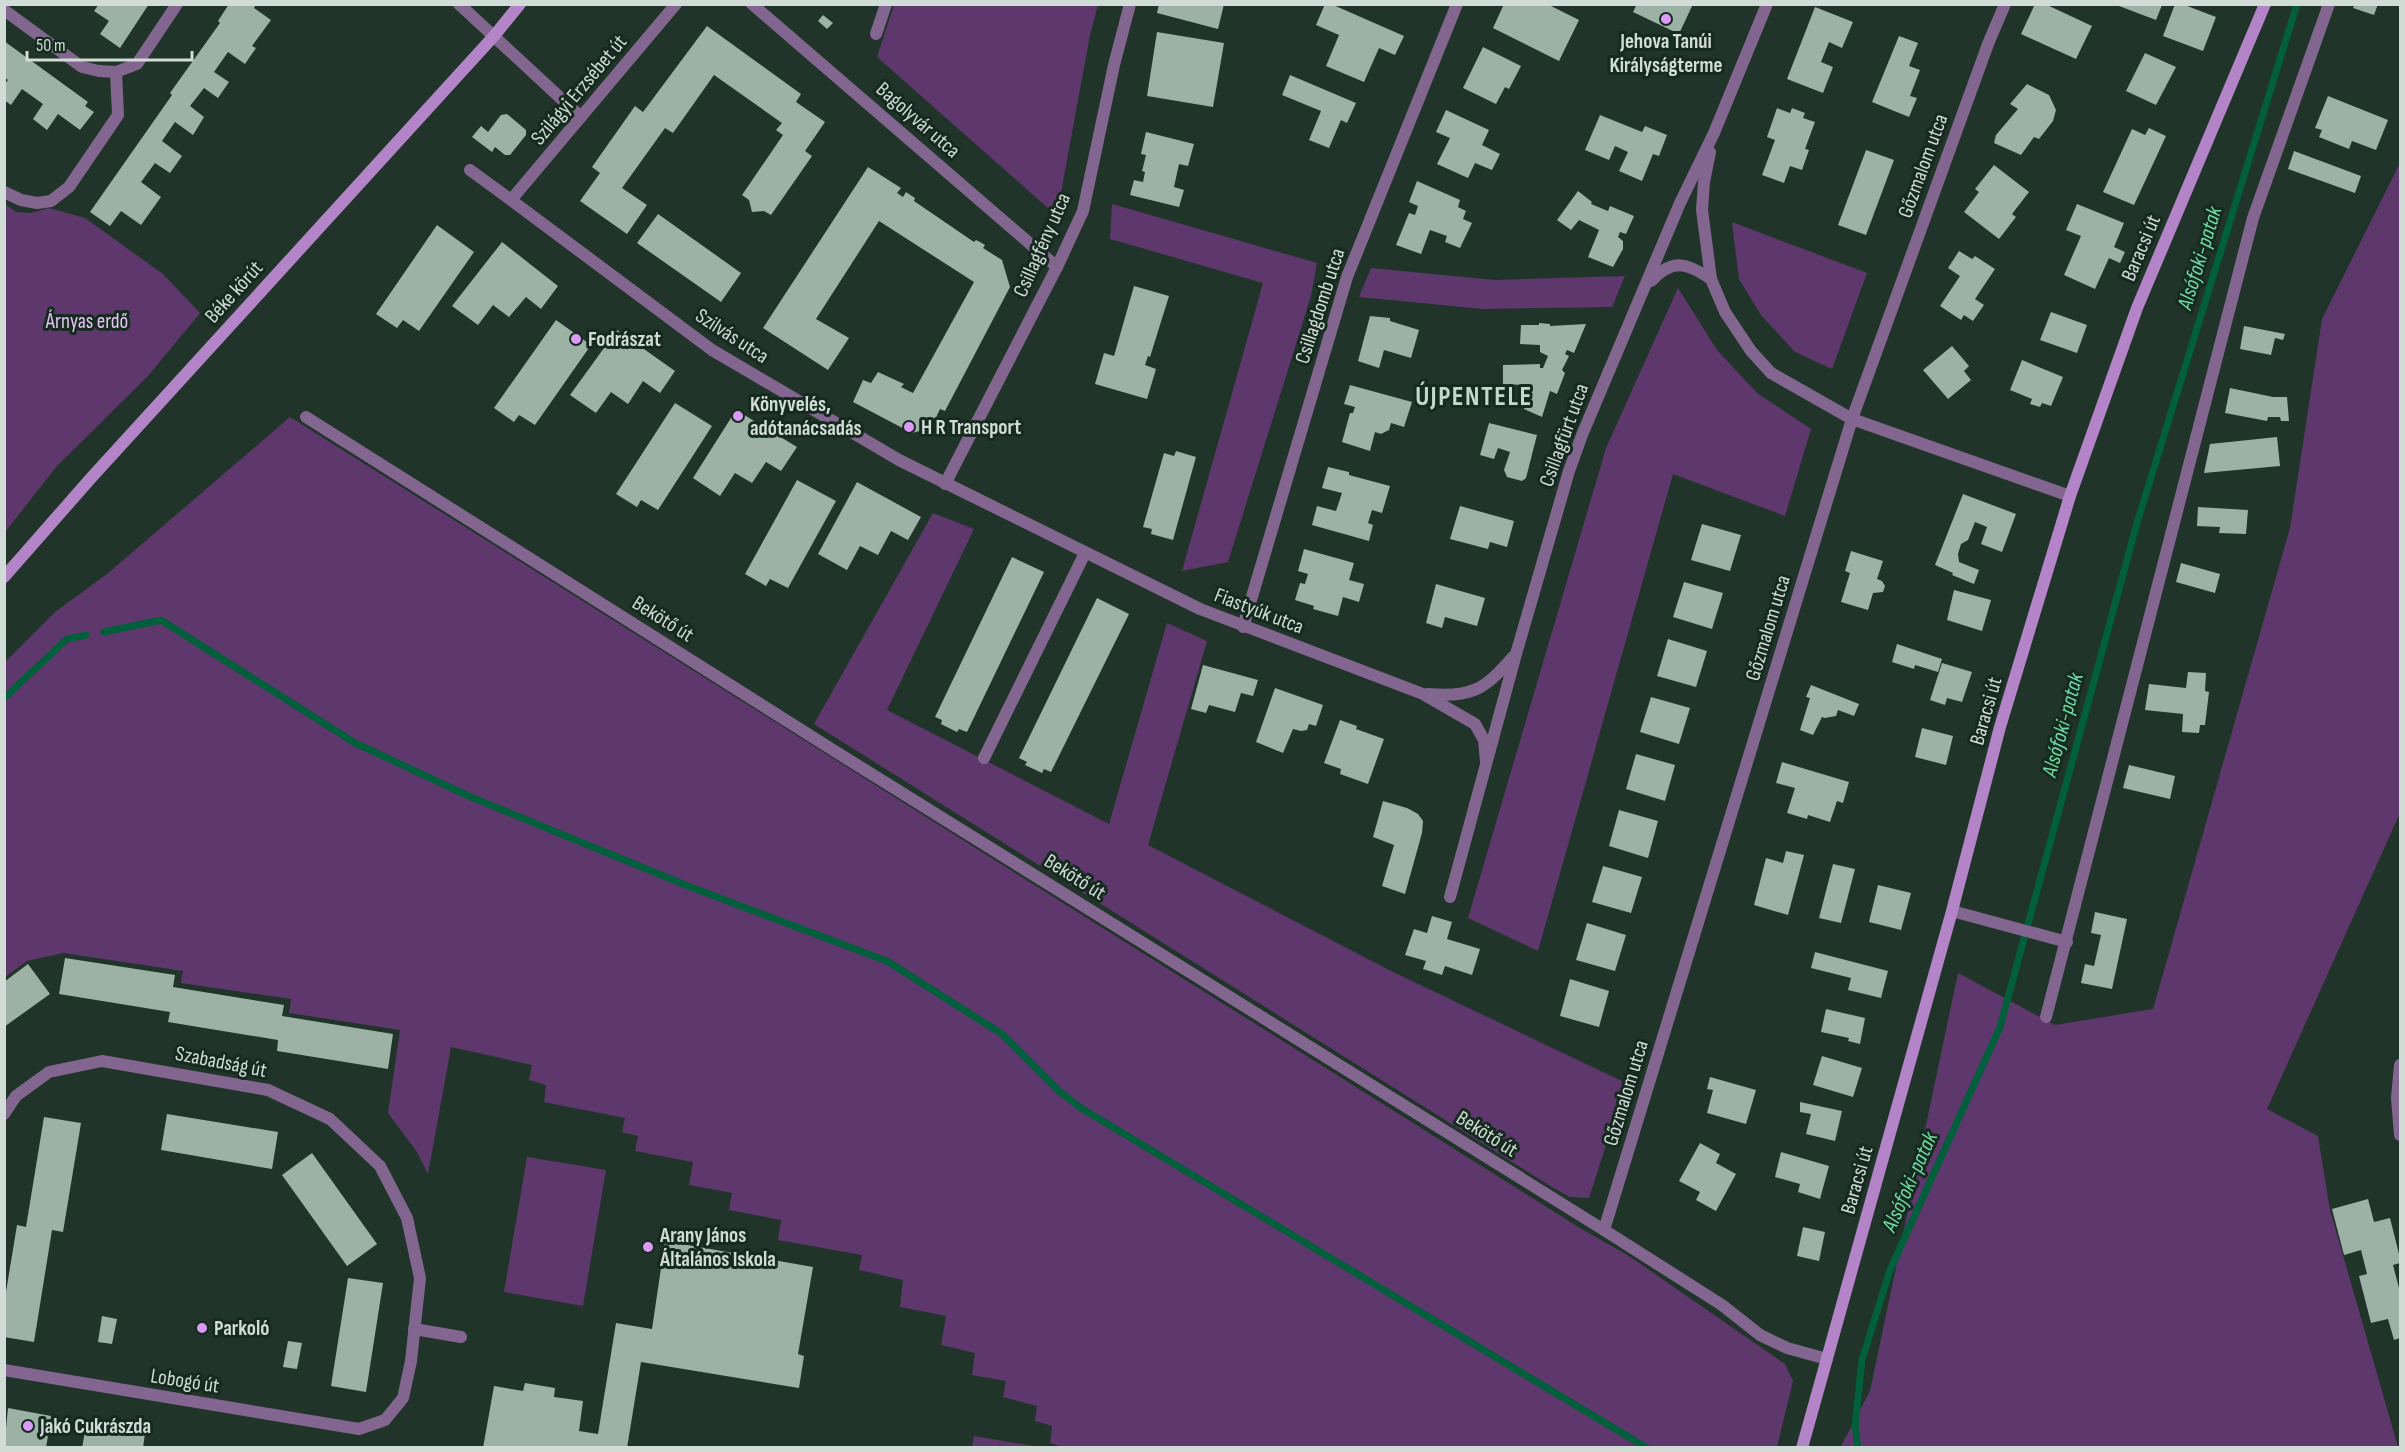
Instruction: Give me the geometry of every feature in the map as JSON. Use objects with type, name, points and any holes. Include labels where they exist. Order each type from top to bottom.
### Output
[{"type":"street","points":[[4,10],[82,67],[116,72],[137,64],[177,4]]},
{"type":"street","points":[[459,4],[581,117]]},
{"type":"street","points":[[494,36],[520,4]]},
{"type":"street","name":"Szilágyi Erzsébet út","points":[[511,200],[676,4]]},
{"type":"street","name":"Bagolyvár utca","points":[[752,4],[1057,267]]},
{"type":"street","points":[[876,34],[886,4]]},
{"type":"street","name":"Csillagfény utca","points":[[945,484],[1057,267],[1083,211],[1114,65],[1130,4]]},
{"type":"street","name":"Csillagdomb utca","points":[[1243,627],[1347,277],[1457,4]]},
{"type":"street","name":"Csillagfürt utca","points":[[1450,897],[1516,654],[1572,462],[1680,203],[1714,133],[1767,4]]},
{"type":"street","name":"Gőzmalom utca","points":[[1604,1230],[1852,419],[1988,44],[2005,4]]},
{"type":"street","name":"Baracsi út","points":[[1802,1448],[1952,911],[2000,727],[2070,496],[2137,308],[2265,4]]},
{"type":"street","points":[[2046,1017],[2253,218],[2329,4]]},
{"type":"street","name":"Béke körút","points":[[4,578],[91,478],[494,36]]},
{"type":"street","points":[[4,192],[21,200],[37,203],[51,201],[69,187],[118,116],[116,72]]},
{"type":"street","points":[[1714,133],[1704,182],[1702,210],[1711,279],[1725,312],[1751,351],[1771,373],[1852,419],[2070,496]]},
{"type":"street","name":"Szilvás utca","points":[[470,170],[712,350],[899,460],[945,484]]},
{"type":"street","points":[[1646,286],[1669,267],[1680,264],[1693,267],[1711,279]]},
{"type":"street","name":"Bekötő út","points":[[306,417],[833,750],[1604,1230],[1722,1305],[1760,1335],[1787,1348],[1827,1359]]},
{"type":"street","name":"Fiastyúk utca","points":[[945,484],[1200,609],[1423,694],[1475,724],[1485,740],[1486,762]]},
{"type":"street","points":[[984,758],[1085,553]]},
{"type":"street","name":"Fiastyúk utca","points":[[1423,694],[1453,696],[1478,690],[1494,679],[1516,654]]},
{"type":"street","points":[[1952,911],[2067,942]]},
{"type":"street","name":"Szabadság út","points":[[4,1114],[16,1096],[49,1072],[102,1061],[268,1089],[330,1119],[380,1166],[407,1218],[420,1278],[411,1361],[403,1398],[385,1420],[359,1430]]},
{"type":"street","points":[[2400,1065],[2397,1098],[2400,1135]]},
{"type":"street","points":[[414,1329],[461,1337]]},
{"type":"street","name":"Lobogó út","points":[[4,1370],[359,1430]]},
{"type":"green space","points":[[894,5],[1098,5],[1090,35],[1060,198],[1049,209],[877,57]]},
{"type":"green space","points":[[2400,163],[2400,813],[2267,1109],[2318,1136],[2330,1210],[2398,1447],[1840,1448],[1870,1391],[1958,973],[2055,1025],[2153,1009],[2290,528],[2322,319]]},
{"type":"green space","name":"Árnyas erdő","points":[[5,204],[16,212],[31,213],[49,208],[85,218],[163,274],[200,313],[148,376],[57,466],[5,532]]},
{"type":"green space","points":[[1112,204],[1317,263],[1311,296],[1228,562],[1182,571],[1263,283],[1110,239]]},
{"type":"green space","points":[[1732,222],[1867,273],[1832,369],[1795,352],[1761,315],[1739,279]]},
{"type":"green space","points":[[1371,268],[1495,280],[1625,276],[1612,307],[1483,309],[1359,297]]},
{"type":"green space","points":[[1678,288],[1717,350],[1757,393],[1811,429],[1785,516],[1673,474],[1538,951],[1468,918],[1606,448]]},
{"type":"green space","points":[[290,417],[1580,1228],[1629,1256],[1785,1364],[1793,1381],[1777,1447],[1067,1448],[1050,1443],[1052,1426],[1035,1421],[1037,1406],[1003,1397],[1006,1381],[972,1375],[975,1353],[941,1345],[946,1316],[900,1307],[903,1280],[859,1270],[862,1255],[778,1240],[781,1220],[729,1210],[732,1193],[689,1185],[693,1162],[635,1151],[638,1136],[622,1132],[625,1118],[544,1102],[546,1085],[529,1080],[532,1065],[451,1047],[428,1174],[417,1152],[388,1113],[400,1030],[289,1013],[291,999],[181,983],[183,971],[63,953],[27,961],[5,977],[5,662],[55,612],[107,574]]},
{"type":"green space","points":[[933,513],[974,529],[887,710],[1109,824],[1167,623],[1207,641],[1148,845],[1391,971],[1626,1083],[1589,1198],[1570,1197],[1552,1187],[814,724]]},
{"type":"green space","points":[[527,1157],[606,1170],[583,1306],[504,1292]]},
{"type":"green space","points":[[974,1436],[1039,1447],[972,1447]]},
{"type":"building","points":[[99,4],[149,4],[120,48],[100,34],[109,21],[94,11]]},
{"type":"building","points":[[229,4],[256,4],[254,8],[271,20],[252,46],[256,48],[245,64],[228,52],[214,72],[229,82],[218,98],[204,88],[190,106],[204,117],[193,135],[175,122],[162,141],[182,156],[170,173],[155,163],[141,182],[161,197],[141,225],[121,211],[110,226],[90,212],[172,95],[170,93],[220,23],[218,21]]},
{"type":"building","points":[[1159,4],[1224,4],[1218,29],[1157,13]]},
{"type":"building","points":[[1325,4],[1331,4],[1404,36],[1395,55],[1379,48],[1364,82],[1326,66],[1339,35],[1316,25]]},
{"type":"building","points":[[1504,4],[1547,4],[1579,20],[1559,61],[1493,28]]},
{"type":"building","name":"Jehova Tanúi Királyságterme","points":[[1637,4],[1693,4],[1679,34],[1633,12]]},
{"type":"building","points":[[2035,4],[2045,4],[2092,26],[2076,59],[2021,34]]},
{"type":"building","points":[[2175,4],[2182,4],[2216,17],[2203,51],[2163,36]]},
{"type":"building","points":[[2355,4],[2378,4],[2374,15],[2353,8]]},
{"type":"building","points":[[2120,5],[2162,5],[2156,20]]},
{"type":"building","points":[[1815,7],[1853,22],[1842,48],[1829,42],[1821,62],[1833,67],[1823,93],[1787,79]]},
{"type":"building","points":[[823,15],[833,23],[827,29],[818,21]]},
{"type":"building","points":[[707,26],[801,94],[796,102],[825,122],[805,151],[812,156],[771,215],[764,211],[752,212],[749,200],[742,195],[783,135],[776,130],[782,123],[714,75],[673,133],[665,128],[622,188],[647,205],[627,234],[580,201],[600,173],[592,167],[635,106],[643,112]]},
{"type":"building","points":[[1157,32],[1224,43],[1213,107],[1147,96]]},
{"type":"building","points":[[1899,36],[1918,43],[1909,66],[1920,70],[1910,96],[1917,98],[1909,117],[1872,102]]},
{"type":"building","points":[[4,41],[88,102],[85,106],[94,112],[80,130],[58,114],[47,130],[33,119],[43,104],[22,89],[11,105],[4,100],[4,85],[8,80],[4,77]]},
{"type":"building","points":[[1483,47],[1521,66],[1509,89],[1505,87],[1496,104],[1463,88]]},
{"type":"building","points":[[2145,53],[2176,67],[2156,105],[2126,91]]},
{"type":"building","points":[[1290,75],[1356,103],[1347,123],[1341,120],[1329,148],[1309,140],[1321,111],[1282,95]]},
{"type":"building","points":[[2027,84],[2049,95],[2056,110],[2053,121],[2039,139],[2034,137],[2021,155],[1994,143],[1996,135],[2018,109],[2010,104]]},
{"type":"building","points":[[2328,96],[2388,120],[2376,150],[2352,141],[2349,149],[2319,137],[2322,130],[2315,128]]},
{"type":"building","points":[[1777,108],[1790,113],[1792,108],[1805,113],[1803,118],[1815,122],[1805,149],[1809,150],[1802,170],[1790,166],[1784,183],[1762,175],[1775,140],[1767,137]]},
{"type":"building","points":[[1446,110],[1489,130],[1482,145],[1500,154],[1492,170],[1475,163],[1468,178],[1437,164],[1450,138],[1436,132]]},
{"type":"building","points":[[507,114],[526,130],[526,135],[510,155],[505,155],[495,147],[492,152],[472,137],[481,126],[488,132],[501,115]]},
{"type":"building","points":[[1600,115],[1642,132],[1645,126],[1667,135],[1659,156],[1653,154],[1642,181],[1619,171],[1628,152],[1615,146],[1609,160],[1585,150]]},
{"type":"building","points":[[2149,128],[2166,136],[2134,205],[2103,192],[2132,129],[2145,135]]},
{"type":"building","points":[[1146,132],[1194,144],[1188,166],[1179,164],[1174,187],[1184,190],[1179,207],[1130,195],[1134,180],[1143,182],[1145,172],[1142,171],[1146,155],[1141,154]]},
{"type":"building","points":[[1866,150],[1894,160],[1866,235],[1838,225]]},
{"type":"building","points":[[2294,151],[2361,176],[2355,193],[2288,169]]},
{"type":"building","points":[[1994,165],[2029,192],[2012,214],[2016,217],[1999,239],[1964,212],[1979,192],[1975,189]]},
{"type":"building","points":[[868,167],[901,188],[897,193],[903,197],[906,192],[915,198],[914,201],[974,242],[976,240],[985,245],[983,248],[1002,260],[1010,287],[945,411],[940,409],[931,428],[912,433],[853,402],[863,380],[871,383],[878,372],[904,384],[901,387],[913,393],[974,282],[879,221],[816,319],[849,338],[828,370],[763,328]]},
{"type":"building","points":[[1417,181],[1460,200],[1458,207],[1466,211],[1463,219],[1472,223],[1460,248],[1445,242],[1447,236],[1430,230],[1421,254],[1396,245],[1409,213],[1415,215],[1418,206],[1409,202]]},
{"type":"building","points":[[1578,191],[1592,202],[1591,204],[1608,211],[1610,206],[1634,216],[1626,234],[1620,232],[1618,237],[1623,241],[1623,249],[1613,267],[1588,257],[1599,230],[1579,220],[1571,230],[1557,220]]},
{"type":"building","points":[[2077,204],[2124,223],[2114,247],[2125,252],[2120,263],[2109,258],[2095,289],[2064,275],[2081,236],[2066,230]]},
{"type":"building","points":[[658,214],[741,273],[721,302],[637,243]]},
{"type":"building","points":[[437,225],[474,252],[419,331],[403,320],[397,328],[376,314]]},
{"type":"building","points":[[502,242],[558,286],[541,309],[526,297],[509,317],[493,305],[478,325],[452,306]]},
{"type":"building","points":[[1959,251],[1972,259],[1975,256],[1995,269],[1975,299],[1984,305],[1973,321],[1964,315],[1961,320],[1940,306],[1960,276],[1948,268]]},
{"type":"building","points":[[1134,286],[1169,296],[1150,357],[1148,356],[1145,365],[1156,369],[1147,399],[1095,384],[1104,353],[1114,356]]},
{"type":"building","points":[[2051,312],[2087,325],[2077,353],[2040,340]]},
{"type":"building","points":[[1370,316],[1390,318],[1390,321],[1419,330],[1411,358],[1384,350],[1379,368],[1358,361]]},
{"type":"building","points":[[556,320],[591,345],[535,425],[519,415],[514,422],[494,408]]},
{"type":"building","points":[[1539,323],[1550,324],[1550,326],[1586,324],[1574,353],[1567,350],[1565,354],[1569,356],[1562,370],[1565,373],[1557,394],[1550,391],[1542,417],[1524,409],[1530,397],[1523,394],[1523,385],[1503,384],[1503,365],[1540,364],[1540,368],[1543,368],[1548,356],[1540,352],[1540,345],[1520,344],[1521,325],[1539,325]]},
{"type":"building","points":[[2244,326],[2285,334],[2283,340],[2275,338],[2271,355],[2240,349]]},
{"type":"building","points":[[617,330],[675,371],[660,393],[643,381],[628,404],[611,392],[596,413],[570,395]]},
{"type":"building","points":[[1952,346],[1969,366],[1964,371],[1971,380],[1948,399],[1923,370]]},
{"type":"building","points":[[2022,360],[2063,377],[2051,406],[2042,403],[2040,407],[2030,404],[2032,399],[2010,390]]},
{"type":"building","points":[[1350,385],[1412,402],[1404,427],[1391,423],[1389,430],[1381,434],[1375,432],[1370,451],[1342,442],[1350,413],[1353,413],[1355,407],[1344,404]]},
{"type":"building","points":[[2230,388],[2273,397],[2287,397],[2289,421],[2281,421],[2280,417],[2268,417],[2267,421],[2225,413]]},
{"type":"building","points":[[675,403],[712,426],[658,510],[641,500],[637,507],[616,494]]},
{"type":"building","points":[[736,410],[797,447],[781,471],[766,462],[752,483],[735,473],[720,496],[693,478]]},
{"type":"building","points":[[1489,423],[1537,435],[1526,478],[1522,481],[1507,477],[1504,470],[1510,452],[1498,448],[1494,459],[1480,455]]},
{"type":"building","points":[[2277,437],[2280,466],[2204,473],[2210,444]]},
{"type":"building","points":[[1176,451],[1196,457],[1173,540],[1151,534],[1152,529],[1143,527],[1164,453],[1174,456]]},
{"type":"building","points":[[1328,467],[1390,486],[1382,513],[1372,510],[1368,523],[1373,525],[1369,541],[1312,525],[1317,506],[1336,511],[1342,493],[1322,488]]},
{"type":"building","points":[[797,480],[836,501],[788,588],[770,579],[766,586],[745,574]]},
{"type":"building","points":[[857,482],[921,517],[908,540],[891,531],[878,555],[860,546],[847,570],[818,554]]},
{"type":"building","points":[[1963,494],[2016,514],[2002,552],[1981,544],[1987,527],[1975,522],[1968,540],[1961,544],[1958,554],[1959,562],[1979,570],[1974,584],[1935,565]]},
{"type":"building","points":[[1460,506],[1514,521],[1507,547],[1490,542],[1488,549],[1450,539]]},
{"type":"building","points":[[2198,507],[2248,510],[2246,534],[2219,533],[2220,527],[2197,526]]},
{"type":"building","points":[[1702,524],[1741,535],[1730,571],[1691,560]]},
{"type":"building","points":[[1304,549],[1354,563],[1349,580],[1364,584],[1359,602],[1343,597],[1338,616],[1313,609],[1314,606],[1295,600],[1300,583],[1305,584],[1308,574],[1298,571]]},
{"type":"building","points":[[1851,551],[1883,561],[1877,579],[1885,586],[1883,592],[1873,593],[1868,610],[1841,602],[1850,573],[1845,571]]},
{"type":"building","points":[[1012,557],[1044,572],[967,732],[959,729],[957,732],[941,724],[942,720],[935,717]]},
{"type":"building","points":[[2181,563],[2220,574],[2215,593],[2176,582]]},
{"type":"building","points":[[1684,582],[1723,593],[1712,629],[1673,617]]},
{"type":"building","points":[[1436,584],[1485,598],[1477,626],[1445,617],[1442,628],[1426,623]]},
{"type":"building","points":[[1954,590],[1991,600],[1982,631],[1947,620]]},
{"type":"building","points":[[1097,598],[1129,614],[1051,772],[1044,769],[1042,773],[1025,765],[1027,762],[1019,758]]},
{"type":"building","points":[[1668,639],[1707,651],[1696,687],[1657,676]]},
{"type":"building","points":[[1897,644],[1942,659],[1938,672],[1915,665],[1914,669],[1892,662]]},
{"type":"building","points":[[1942,663],[1972,672],[1962,702],[1947,698],[1945,705],[1930,700]]},
{"type":"building","points":[[1203,665],[1258,680],[1253,696],[1241,693],[1235,712],[1209,705],[1206,713],[1191,709]]},
{"type":"building","points":[[2188,672],[2206,673],[2205,691],[2209,692],[2205,725],[2200,725],[2199,733],[2182,732],[2183,714],[2145,710],[2149,684],[2186,688]]},
{"type":"building","points":[[1811,685],[1859,704],[1854,716],[1838,710],[1836,716],[1822,717],[1813,735],[1800,730],[1810,698],[1806,697]]},
{"type":"building","points":[[1275,688],[1323,705],[1316,726],[1309,724],[1307,730],[1301,731],[1293,729],[1283,753],[1256,742]]},
{"type":"building","points":[[1651,697],[1690,708],[1679,744],[1640,732]]},
{"type":"building","points":[[1340,720],[1357,726],[1356,729],[1384,739],[1368,784],[1340,774],[1341,769],[1324,763]]},
{"type":"building","points":[[1922,728],[1953,736],[1946,765],[1915,757]]},
{"type":"building","points":[[1636,754],[1675,765],[1665,801],[1626,789]]},
{"type":"building","points":[[1782,762],[1849,782],[1843,803],[1837,801],[1830,822],[1808,815],[1807,819],[1787,813],[1795,788],[1776,783]]},
{"type":"building","points":[[2129,765],[2175,776],[2170,799],[2123,788]]},
{"type":"building","points":[[1383,801],[1407,808],[1418,814],[1423,821],[1422,833],[1405,894],[1382,886],[1394,845],[1373,837]]},
{"type":"building","points":[[1619,810],[1658,821],[1648,858],[1609,846]]},
{"type":"building","points":[[1786,851],[1804,855],[1788,915],[1754,905],[1766,858],[1783,863]]},
{"type":"building","points":[[1833,864],[1855,869],[1841,923],[1819,918]]},
{"type":"building","points":[[1603,866],[1642,877],[1631,913],[1592,902]]},
{"type":"building","points":[[1878,885],[1911,893],[1901,930],[1869,922]]},
{"type":"building","points":[[2095,912],[2127,919],[2112,989],[2081,983],[2085,964],[2094,966],[2101,935],[2091,933]]},
{"type":"building","points":[[1432,916],[1452,922],[1447,939],[1480,949],[1472,975],[1445,966],[1442,975],[1423,969],[1426,961],[1405,955],[1414,929],[1427,933]]},
{"type":"building","points":[[1587,923],[1626,935],[1615,971],[1576,960]]},
{"type":"building","points":[[1815,952],[1888,971],[1881,998],[1848,990],[1851,978],[1811,968]]},
{"type":"building","points":[[65,958],[175,975],[173,987],[284,1005],[282,1016],[393,1034],[388,1069],[277,1051],[278,1040],[168,1022],[170,1012],[59,994]]},
{"type":"building","points":[[28,964],[50,994],[4,1027],[4,982]]},
{"type":"building","points":[[1570,979],[1609,991],[1599,1027],[1560,1016]]},
{"type":"building","points":[[1826,1009],[1865,1018],[1860,1044],[1848,1041],[1849,1038],[1821,1032]]},
{"type":"building","points":[[1822,1056],[1862,1068],[1853,1097],[1813,1085]]},
{"type":"building","points":[[1710,1077],[1756,1090],[1746,1124],[1707,1113],[1713,1090],[1707,1089]]},
{"type":"building","points":[[1800,1102],[1842,1111],[1835,1141],[1806,1134],[1811,1114],[1800,1112]]},
{"type":"building","points":[[167,1114],[278,1132],[272,1169],[161,1150]]},
{"type":"building","points":[[44,1117],[81,1123],[63,1232],[52,1230],[34,1342],[4,1337],[4,1304],[17,1225],[26,1227]]},
{"type":"building","points":[[1700,1143],[1720,1154],[1716,1163],[1736,1174],[1716,1211],[1696,1200],[1700,1192],[1679,1181]]},
{"type":"building","points":[[1781,1152],[1829,1166],[1820,1199],[1798,1192],[1800,1184],[1775,1177]]},
{"type":"building","points":[[312,1153],[377,1244],[347,1266],[282,1175]]},
{"type":"building","points":[[2368,1199],[2374,1222],[2390,1218],[2400,1258],[2400,1263],[2393,1265],[2400,1292],[2400,1338],[2394,1340],[2388,1319],[2371,1323],[2359,1276],[2367,1274],[2361,1250],[2344,1255],[2332,1209]]},
{"type":"building","points":[[1803,1227],[1825,1232],[1819,1261],[1797,1256]]},
{"type":"building","name":"Arany János Általános Iskola","points":[[665,1241],[813,1267],[798,1354],[804,1356],[799,1388],[641,1362],[627,1448],[483,1448],[494,1386],[523,1391],[525,1383],[555,1388],[554,1397],[583,1401],[579,1431],[598,1434],[616,1323],[652,1329]]},
{"type":"building","points":[[348,1278],[383,1283],[366,1392],[331,1386]]},
{"type":"building","points":[[102,1316],[117,1319],[112,1344],[98,1342]]},
{"type":"building","points":[[288,1341],[302,1343],[297,1369],[283,1367]]},
{"type":"building","name":"Jakó Cukrászda","points":[[8,1408],[51,1416],[46,1448],[4,1448]]},
{"type":"building","points":[[106,1420],[146,1426],[143,1448],[82,1448],[87,1421],[105,1424]]},
{"type":"waterway","name":"Alsófoki-patak","points":[[1858,1448],[1855,1425],[1862,1360],[1890,1270],[2000,1027],[2137,523],[2297,4]]},
{"type":"waterway","points":[[104,632],[161,620],[355,743],[471,797],[688,886],[887,961],[1002,1034],[1059,1091],[1081,1108],[1647,1448]]},
{"type":"waterway","points":[[4,698],[67,639],[86,635]]},
{"type":"place","name":"Jehova Tanúi Királyságterme","points":[[1666,19]]},
{"type":"place","name":"Fodrászat","points":[[576,339]]},
{"type":"place","name":"Könyvelés, adótanácsadás","points":[[738,416]]},
{"type":"place","name":"H R Transport","points":[[909,427]]},
{"type":"place","name":"Arany János Általános Iskola","points":[[648,1247]]},
{"type":"place","name":"Parkoló","points":[[202,1328]]},
{"type":"place","name":"Jakó Cukrászda","points":[[28,1426]]},
{"type":"district","name":"ÚJPENTELE","points":[[1474,397]]}]
